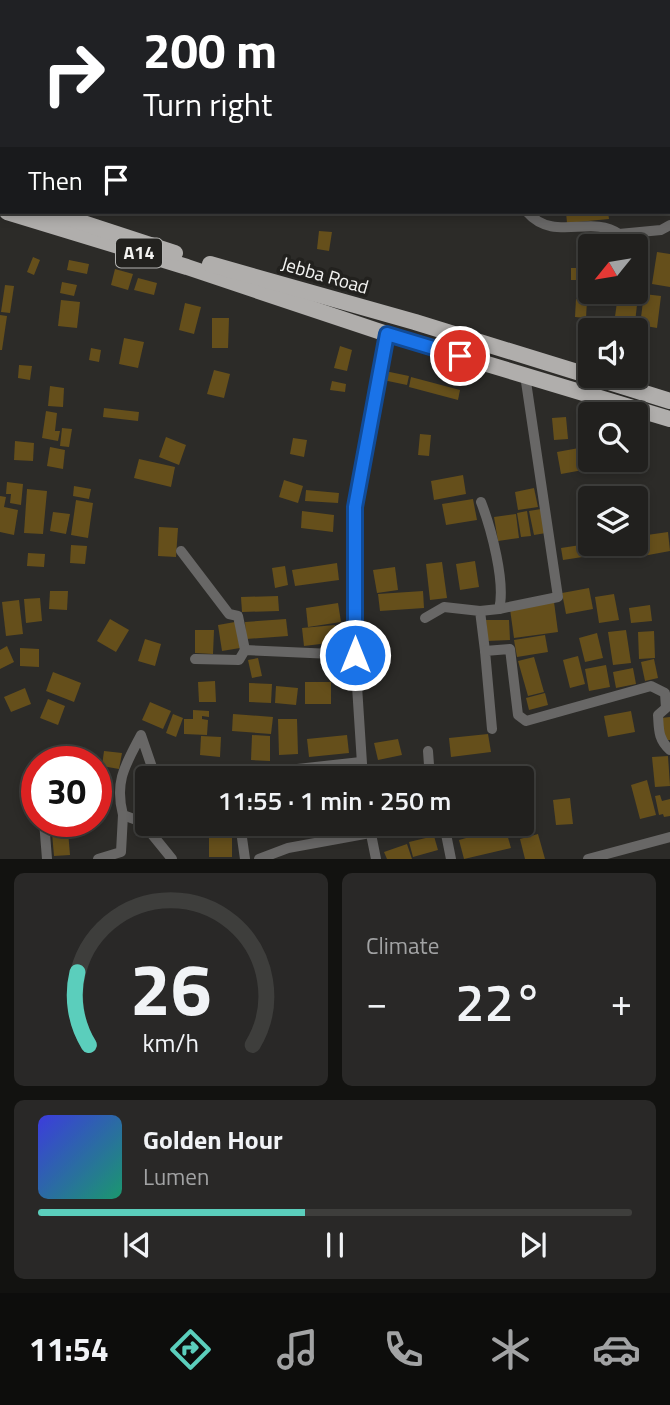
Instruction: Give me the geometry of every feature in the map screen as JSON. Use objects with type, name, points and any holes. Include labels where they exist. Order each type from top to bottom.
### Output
[{"type":"highway","name":"Jebba Road","points":[[14,214],[187,267],[387,334],[670,419]]},
{"type":"highway","name":"Jebba Road","points":[[56,214],[225,269],[415,322],[578,372]]},
{"type":"highway","name":"Jebba Road","points":[[628,388],[670,401]]},
{"type":"street","points":[[529,214],[537,222],[559,229],[608,227],[619,234],[661,230],[670,225]]},
{"type":"street","points":[[361,766],[355,655],[355,507],[387,334]]},
{"type":"street","points":[[425,618],[444,607],[480,611],[558,597],[525,375]]},
{"type":"street","points":[[481,502],[489,523],[503,596],[499,609]]},
{"type":"street","points":[[181,551],[229,614],[238,616],[246,650],[239,660],[195,659]]},
{"type":"street","points":[[480,611],[492,729]]},
{"type":"street","points":[[485,651],[510,649],[518,715],[526,721],[651,686],[665,693],[666,708],[658,715],[661,742],[670,750]]},
{"type":"street","points":[[246,650],[355,655]]},
{"type":"street","points":[[98,859],[121,852],[123,815],[118,796],[122,773],[141,735],[152,766]]},
{"type":"street","points":[[428,751],[429,766]]},
{"type":"street","points":[[326,766],[361,762]]},
{"type":"street","points":[[123,815],[142,822],[172,859]]},
{"type":"street","points":[[242,836],[245,859]]},
{"type":"street","points":[[259,859],[288,848],[340,836]]},
{"type":"street","points":[[371,836],[376,859]]},
{"type":"street","points":[[446,836],[451,859]]},
{"type":"street","points":[[45,837],[47,859]]},
{"type":"street","points":[[588,859],[613,856],[670,837]]},
{"type":"building","points":[[566,214],[608,214],[609,219],[567,223]]},
{"type":"building","points":[[319,231],[332,232],[329,251],[317,249]]},
{"type":"building","points":[[657,252],[670,254],[670,287],[652,284]]},
{"type":"building","points":[[33,257],[40,260],[34,275],[27,272]]},
{"type":"building","points":[[69,260],[89,264],[87,274],[67,270]]},
{"type":"building","points":[[571,268],[578,268],[578,280],[571,280]]},
{"type":"building","points":[[115,269],[133,274],[128,290],[111,285]]},
{"type":"building","points":[[138,278],[157,283],[154,295],[134,290]]},
{"type":"building","points":[[62,282],[77,285],[74,296],[60,293]]},
{"type":"building","points":[[5,285],[14,286],[10,313],[1,312]]},
{"type":"building","points":[[648,294],[661,296],[657,328],[648,326],[648,318],[641,318],[643,304],[648,304]]},
{"type":"building","points":[[578,299],[578,304],[587,304],[586,318],[575,317]]},
{"type":"building","points":[[61,300],[80,302],[77,328],[58,326]]},
{"type":"building","points":[[185,303],[201,307],[194,334],[179,330]]},
{"type":"building","points":[[617,304],[637,305],[636,318],[615,318]]},
{"type":"building","points":[[0,315],[7,316],[2,350],[0,350]]},
{"type":"building","points":[[212,318],[229,318],[228,348],[212,348]]},
{"type":"building","points":[[124,338],[144,342],[138,368],[119,364]]},
{"type":"building","points":[[340,346],[352,350],[347,371],[334,368]]},
{"type":"building","points":[[91,348],[101,350],[99,362],[89,360]]},
{"type":"building","points":[[19,365],[32,366],[30,380],[18,378]]},
{"type":"building","points":[[214,370],[230,374],[224,398],[207,394]]},
{"type":"building","points":[[385,371],[409,376],[407,385],[383,380]]},
{"type":"building","points":[[411,377],[460,390],[458,400],[409,387]]},
{"type":"building","points":[[332,381],[346,384],[345,392],[330,390]]},
{"type":"building","points":[[50,386],[64,388],[63,407],[48,406]]},
{"type":"building","points":[[104,408],[139,412],[138,421],[103,417]]},
{"type":"building","points":[[46,411],[57,413],[55,431],[60,431],[58,441],[42,438]]},
{"type":"building","points":[[566,417],[568,439],[554,440],[552,418]]},
{"type":"building","points":[[62,428],[72,429],[69,447],[60,446]]},
{"type":"building","points":[[420,434],[431,435],[429,456],[418,455]]},
{"type":"building","points":[[166,437],[186,445],[179,465],[159,457]]},
{"type":"building","points":[[293,438],[307,440],[304,457],[290,454]]},
{"type":"building","points":[[15,441],[34,443],[33,461],[14,460]]},
{"type":"building","points":[[50,447],[65,450],[63,469],[47,466]]},
{"type":"building","points":[[578,448],[578,471],[561,474],[557,452]]},
{"type":"building","points":[[139,459],[175,467],[171,487],[134,478]]},
{"type":"building","points":[[463,475],[466,494],[434,500],[431,481]]},
{"type":"building","points":[[284,480],[303,486],[298,503],[279,497]]},
{"type":"building","points":[[7,482],[23,484],[21,505],[10,503],[11,494],[6,494]]},
{"type":"building","points":[[74,486],[91,489],[89,499],[73,496]]},
{"type":"building","points":[[534,488],[538,507],[518,510],[515,492]]},
{"type":"building","points":[[27,489],[47,491],[43,534],[24,533]]},
{"type":"building","points":[[306,490],[339,493],[338,503],[305,501]]},
{"type":"building","points":[[0,496],[6,497],[4,507],[18,510],[14,535],[0,532]]},
{"type":"building","points":[[473,499],[477,520],[446,525],[442,504]]},
{"type":"building","points":[[76,500],[93,503],[88,538],[71,535]]},
{"type":"building","points":[[541,509],[546,533],[534,535],[529,511]]},
{"type":"building","points":[[302,511],[334,515],[333,532],[301,528]]},
{"type":"building","points":[[527,511],[531,536],[521,537],[517,513]]},
{"type":"building","points":[[53,512],[70,514],[66,534],[50,531]]},
{"type":"building","points":[[516,514],[519,538],[498,541],[494,517]]},
{"type":"building","points":[[159,527],[178,528],[176,557],[158,556]]},
{"type":"building","points":[[668,532],[670,551],[648,555],[648,535]]},
{"type":"building","points":[[71,545],[87,546],[85,564],[70,563]]},
{"type":"building","points":[[578,545],[578,556],[589,556],[563,560],[561,548]]},
{"type":"building","points":[[28,553],[45,554],[44,567],[27,566]]},
{"type":"building","points":[[475,561],[479,587],[460,590],[456,564]]},
{"type":"building","points":[[442,562],[447,598],[430,600],[426,564]]},
{"type":"building","points":[[337,563],[339,580],[295,586],[292,570]]},
{"type":"building","points":[[285,566],[288,585],[275,588],[272,568]]},
{"type":"building","points":[[395,567],[398,590],[377,593],[373,570]]},
{"type":"building","points":[[589,588],[593,609],[566,614],[562,593]]},
{"type":"building","points":[[50,591],[68,591],[67,610],[49,609]]},
{"type":"building","points":[[423,591],[424,608],[380,611],[378,594]]},
{"type":"building","points":[[614,594],[619,620],[599,623],[595,597]]},
{"type":"building","points":[[278,596],[279,611],[242,612],[241,597]]},
{"type":"building","points":[[40,598],[42,621],[26,623],[24,599]]},
{"type":"building","points":[[19,600],[23,634],[6,636],[2,602]]},
{"type":"building","points":[[554,602],[558,632],[514,638],[510,609]]},
{"type":"building","points":[[338,603],[341,622],[308,627],[306,608]]},
{"type":"building","points":[[650,605],[652,621],[631,623],[629,608]]},
{"type":"building","points":[[110,619],[129,630],[116,652],[97,641]]},
{"type":"building","points":[[286,619],[288,636],[246,639],[245,622]]},
{"type":"building","points":[[486,620],[509,620],[510,640],[487,641]]},
{"type":"building","points":[[235,622],[240,648],[222,651],[218,625]]},
{"type":"building","points":[[335,625],[337,642],[304,646],[302,628]]},
{"type":"building","points":[[195,630],[214,630],[213,654],[195,653]]},
{"type":"building","points":[[626,630],[631,663],[613,665],[608,632]]},
{"type":"building","points":[[654,631],[655,658],[639,659],[638,632]]},
{"type":"building","points":[[597,633],[603,658],[585,662],[579,638]]},
{"type":"building","points":[[545,635],[548,652],[517,657],[514,640]]},
{"type":"building","points":[[145,639],[161,644],[155,666],[138,661]]},
{"type":"building","points":[[7,646],[14,662],[0,669],[0,650]]},
{"type":"building","points":[[20,648],[39,649],[39,667],[20,666]]},
{"type":"building","points":[[578,656],[585,684],[570,688],[563,660]]},
{"type":"building","points":[[534,657],[544,692],[528,696],[518,661]]},
{"type":"building","points":[[258,658],[262,676],[252,678],[248,660]]},
{"type":"building","points":[[654,659],[658,678],[645,681],[641,662]]},
{"type":"building","points":[[606,665],[610,687],[589,691],[585,669]]},
{"type":"building","points":[[633,668],[636,684],[616,688],[613,672]]},
{"type":"building","points":[[53,672],[81,683],[74,702],[46,691]]},
{"type":"building","points":[[215,681],[216,702],[199,702],[198,682]]},
{"type":"building","points":[[305,682],[331,682],[331,704],[305,704]]},
{"type":"building","points":[[249,683],[272,684],[271,703],[249,702]]},
{"type":"building","points":[[276,686],[298,688],[296,705],[275,703]]},
{"type":"building","points":[[25,688],[31,704],[11,712],[4,697]]},
{"type":"building","points":[[545,693],[548,705],[529,710],[526,698]]},
{"type":"building","points":[[48,699],[65,706],[58,725],[40,718]]},
{"type":"building","points":[[150,702],[171,711],[163,729],[142,720]]},
{"type":"building","points":[[193,710],[209,711],[209,717],[202,716],[202,719],[208,720],[207,735],[184,734],[184,719],[193,719]]},
{"type":"building","points":[[631,711],[635,732],[608,737],[604,716]]},
{"type":"building","points":[[173,714],[183,718],[176,737],[166,733]]},
{"type":"building","points":[[233,714],[273,717],[271,734],[232,731]]},
{"type":"building","points":[[670,717],[670,740],[665,740],[661,718]]},
{"type":"building","points":[[278,719],[297,719],[298,754],[279,755]]},
{"type":"building","points":[[488,734],[491,752],[451,757],[449,738]]},
{"type":"building","points":[[252,735],[270,736],[270,761],[251,760]]},
{"type":"building","points":[[347,735],[349,753],[309,757],[307,739]]},
{"type":"building","points":[[201,736],[221,737],[220,757],[200,755]]},
{"type":"building","points":[[398,739],[402,755],[378,760],[374,743]]},
{"type":"building","points":[[112,752],[122,753],[119,769],[112,768]]},
{"type":"building","points":[[668,756],[670,786],[655,787],[652,757]]},
{"type":"building","points":[[647,780],[656,815],[640,819],[631,785]]},
{"type":"building","points":[[660,795],[662,801],[670,799],[670,816],[659,815],[655,796]]},
{"type":"building","points":[[570,798],[573,824],[556,825],[553,800]]},
{"type":"building","points":[[538,834],[545,859],[525,859],[520,839]]},
{"type":"building","points":[[434,836],[438,850],[413,857],[409,842]]},
{"type":"building","points":[[473,836],[508,836],[511,848],[464,859],[459,840]]},
{"type":"building","points":[[52,837],[68,837],[70,855],[54,856]]},
{"type":"building","points":[[209,838],[232,838],[232,857],[209,857]]},
{"type":"building","points":[[407,844],[412,859],[387,859],[384,852]]},
{"type":"route","points":[[355,655],[355,507],[387,334],[460,356]]}]
